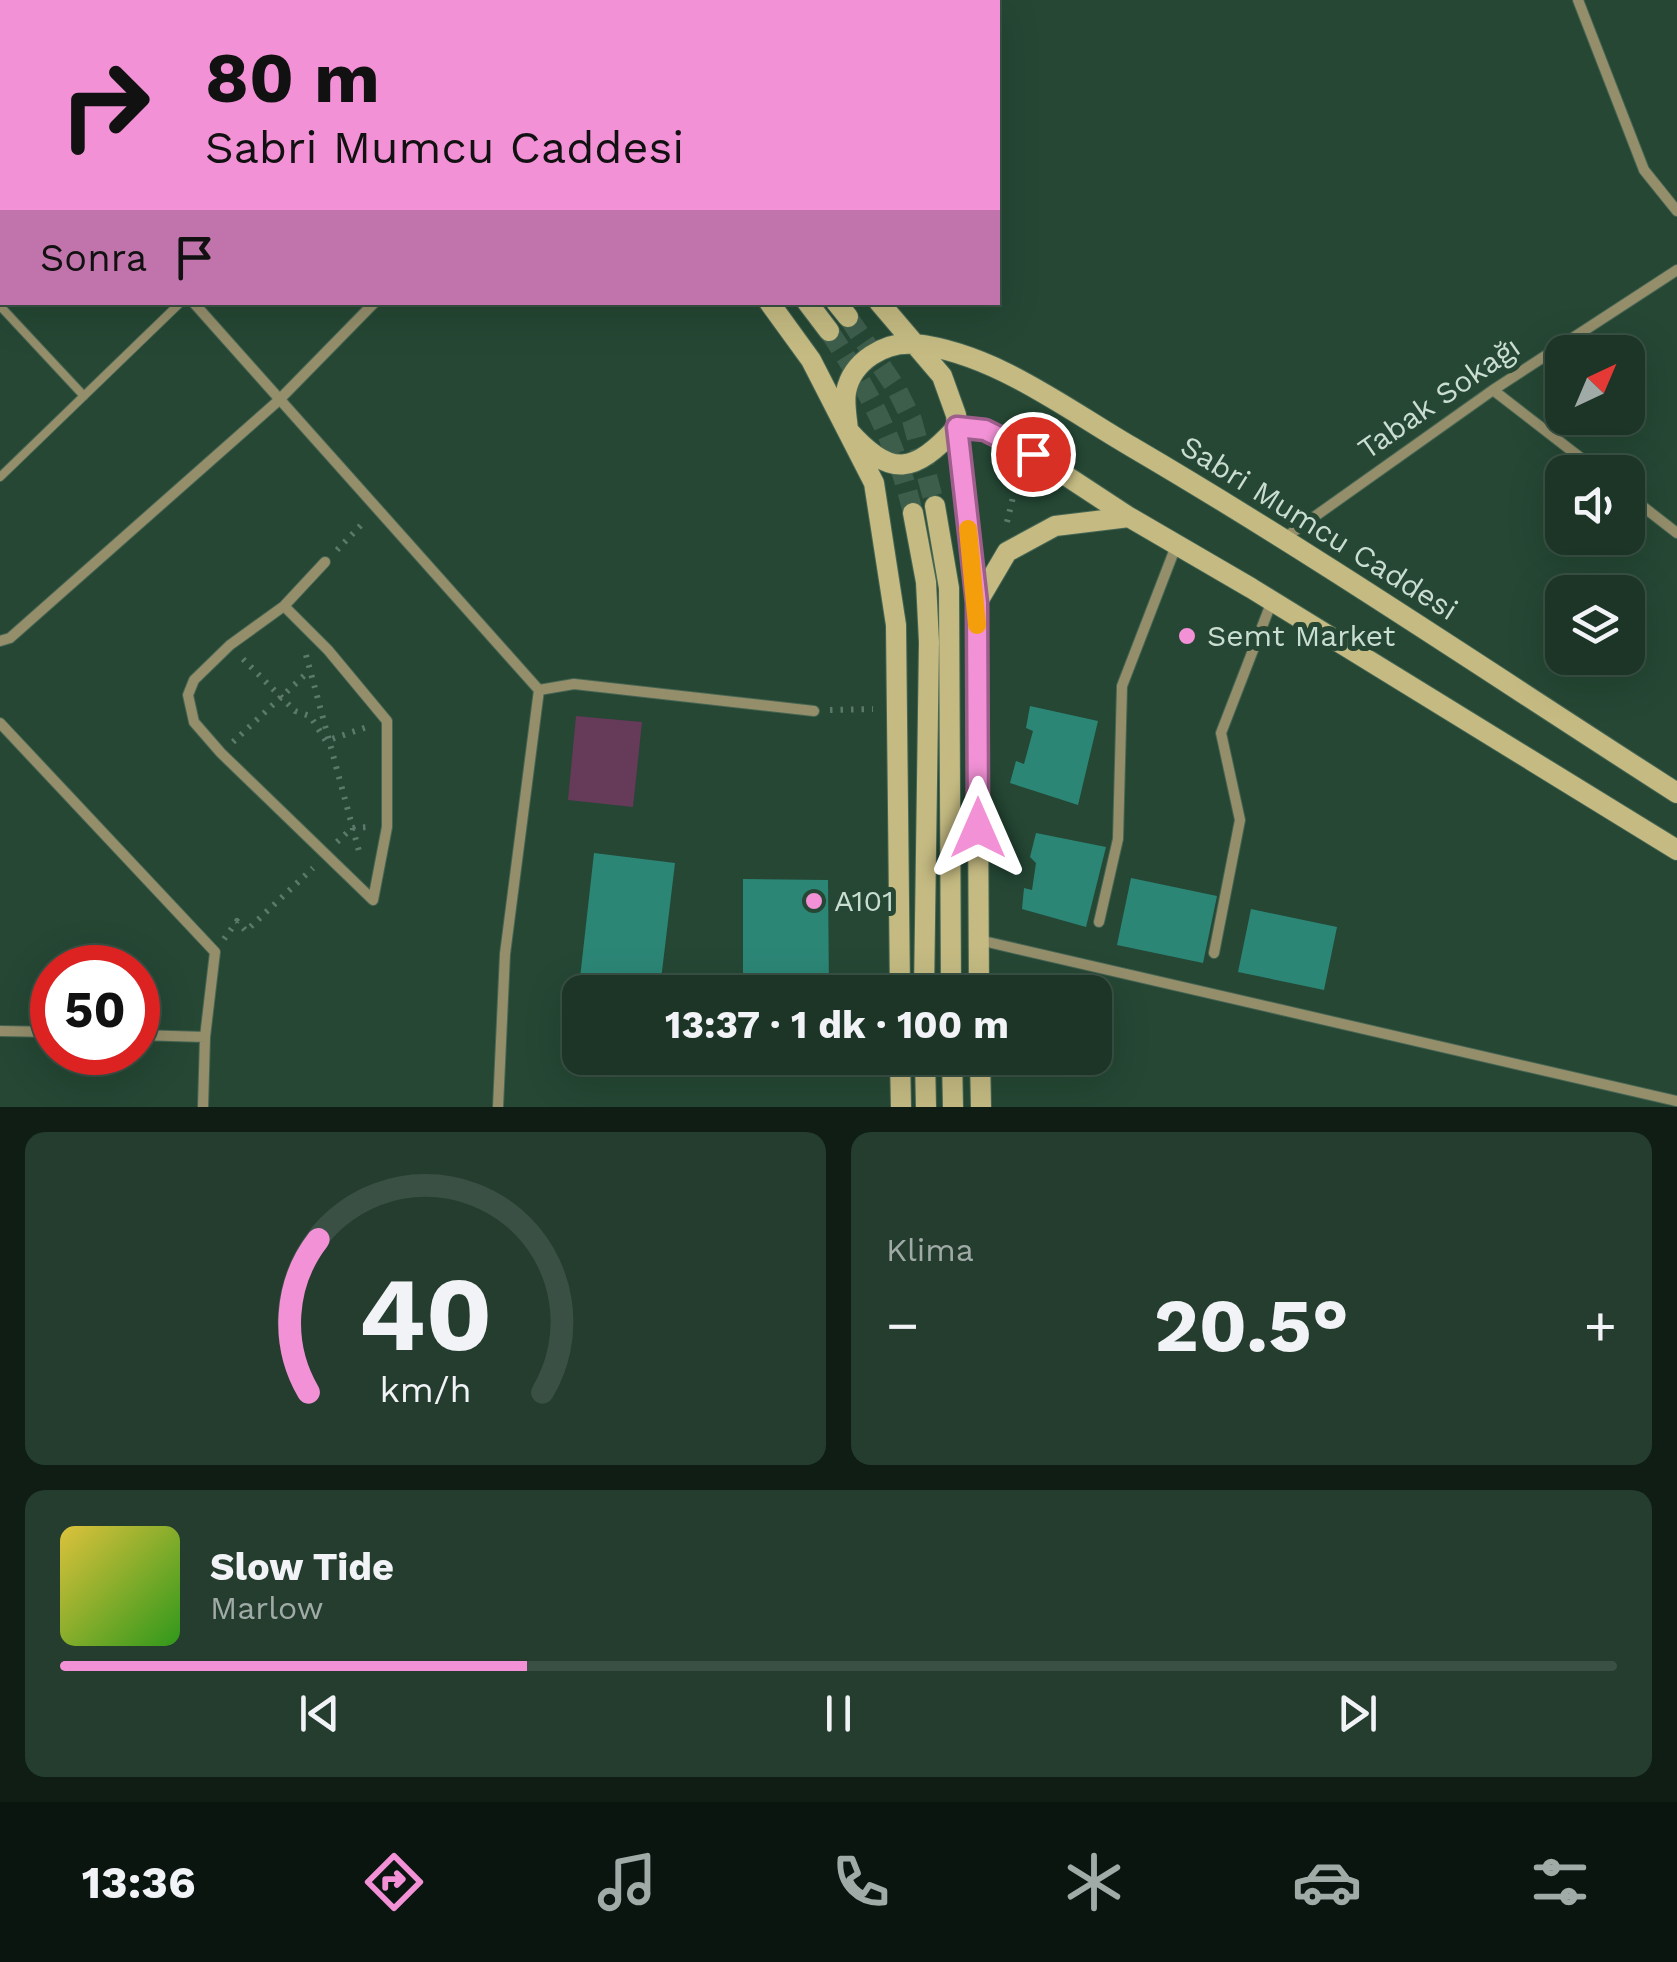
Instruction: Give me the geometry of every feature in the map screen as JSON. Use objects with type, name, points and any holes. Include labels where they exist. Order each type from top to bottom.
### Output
[{"type":"main road","points":[[771,305],[812,360],[874,482],[896,625],[900,975]]},
{"type":"main road","points":[[809,305],[828,331]]},
{"type":"main road","points":[[882,305],[942,376],[957,427],[977,603],[980,975]]},
{"type":"main road","points":[[914,344],[882,348],[852,376],[846,392],[848,430],[868,452],[894,465],[913,462],[926,456],[957,427],[985,430],[1033,454],[1129,517],[1272,600],[1677,850]]},
{"type":"main road","name":"Sabri Mumcu Caddesi","points":[[914,344],[979,360],[1220,498],[1677,793]]},
{"type":"main road","points":[[935,506],[949,588],[952,975]]},
{"type":"main road","points":[[913,513],[926,582],[929,642],[924,975]]},
{"type":"main road","points":[[977,603],[1007,552],[1055,526],[1129,517]]},
{"type":"main road","points":[[900,1075],[901,1107]]},
{"type":"main road","points":[[925,1075],[926,1107]]},
{"type":"main road","points":[[952,1075],[952,1107]]},
{"type":"main road","points":[[980,1075],[981,1107]]},
{"type":"street","points":[[1578,0],[1644,170],[1677,212]]},
{"type":"street","name":"Tabak Sokağı","points":[[1283,539],[1492,390],[1677,270]]},
{"type":"street","points":[[196,305],[539,690],[505,954],[498,1107]]},
{"type":"street","points":[[0,641],[10,638],[278,401],[372,305]]},
{"type":"street","points":[[1492,390],[1577,455]]},
{"type":"street","points":[[1645,508],[1677,533]]},
{"type":"street","points":[[1099,922],[1118,839],[1122,686],[1176,544]]},
{"type":"street","points":[[326,562],[284,606],[230,645],[194,680],[188,695],[194,722],[221,753],[373,900]]},
{"type":"street","points":[[1214,953],[1240,820],[1220,734],[1272,600]]},
{"type":"street","points":[[284,606],[388,720],[387,826],[373,900]]},
{"type":"street","points":[[539,690],[574,684],[814,711]]},
{"type":"street","points":[[0,723],[215,952],[202,1107]]},
{"type":"street","points":[[979,940],[1676,1101]]},
{"type":"street","points":[[0,1031],[30,1032]]},
{"type":"street","points":[[160,1036],[206,1037]]},
{"type":"lane","points":[[0,477],[178,305]]},
{"type":"lane","points":[[0,306],[84,396]]},
{"type":"path","points":[[1009,482],[1023,470]]},
{"type":"path","points":[[996,478],[1009,482],[1015,489],[1004,534]]},
{"type":"path","points":[[326,562],[377,509]]},
{"type":"path","points":[[300,623],[326,741],[373,900]]},
{"type":"path","points":[[230,645],[279,698],[295,711],[310,716],[326,741]]},
{"type":"path","points":[[221,753],[328,650]]},
{"type":"path","points":[[814,711],[881,708]]},
{"type":"path","points":[[326,741],[388,720]]},
{"type":"path","points":[[332,846],[352,828],[387,826]]},
{"type":"path","points":[[215,952],[236,921],[246,931],[318,862]]},
{"type":"shaded area","points":[[576,716],[642,722],[633,807],[568,800]]},
{"type":"building","points":[[1030,706],[1098,721],[1078,805],[1010,783],[1016,761],[1024,764],[1033,731],[1026,728]]},
{"type":"building","points":[[1036,833],[1106,847],[1086,927],[1022,909],[1024,888],[1032,890],[1036,863],[1030,857]]},
{"type":"building","points":[[594,853],[675,863],[662,975],[580,975]]},
{"type":"building","points":[[1131,878],[1217,896],[1203,963],[1117,945]]},
{"type":"building","points":[[743,879],[828,880],[829,975],[743,975]]},
{"type":"building","points":[[1251,909],[1337,927],[1324,990],[1238,972]]},
{"type":"tunnel","points":[[848,317],[896,388],[912,420],[935,506]]},
{"type":"tunnel","points":[[829,331],[880,418],[913,513]]},
{"type":"slow traffic","points":[[968,529],[977,625]]},
{"type":"place","name":"Semt Market","points":[[1187,636]]},
{"type":"place","name":"A101","points":[[814,901]]},
{"type":"route","points":[[978,828],[977,603],[957,427],[985,430],[1033,454]]}]
